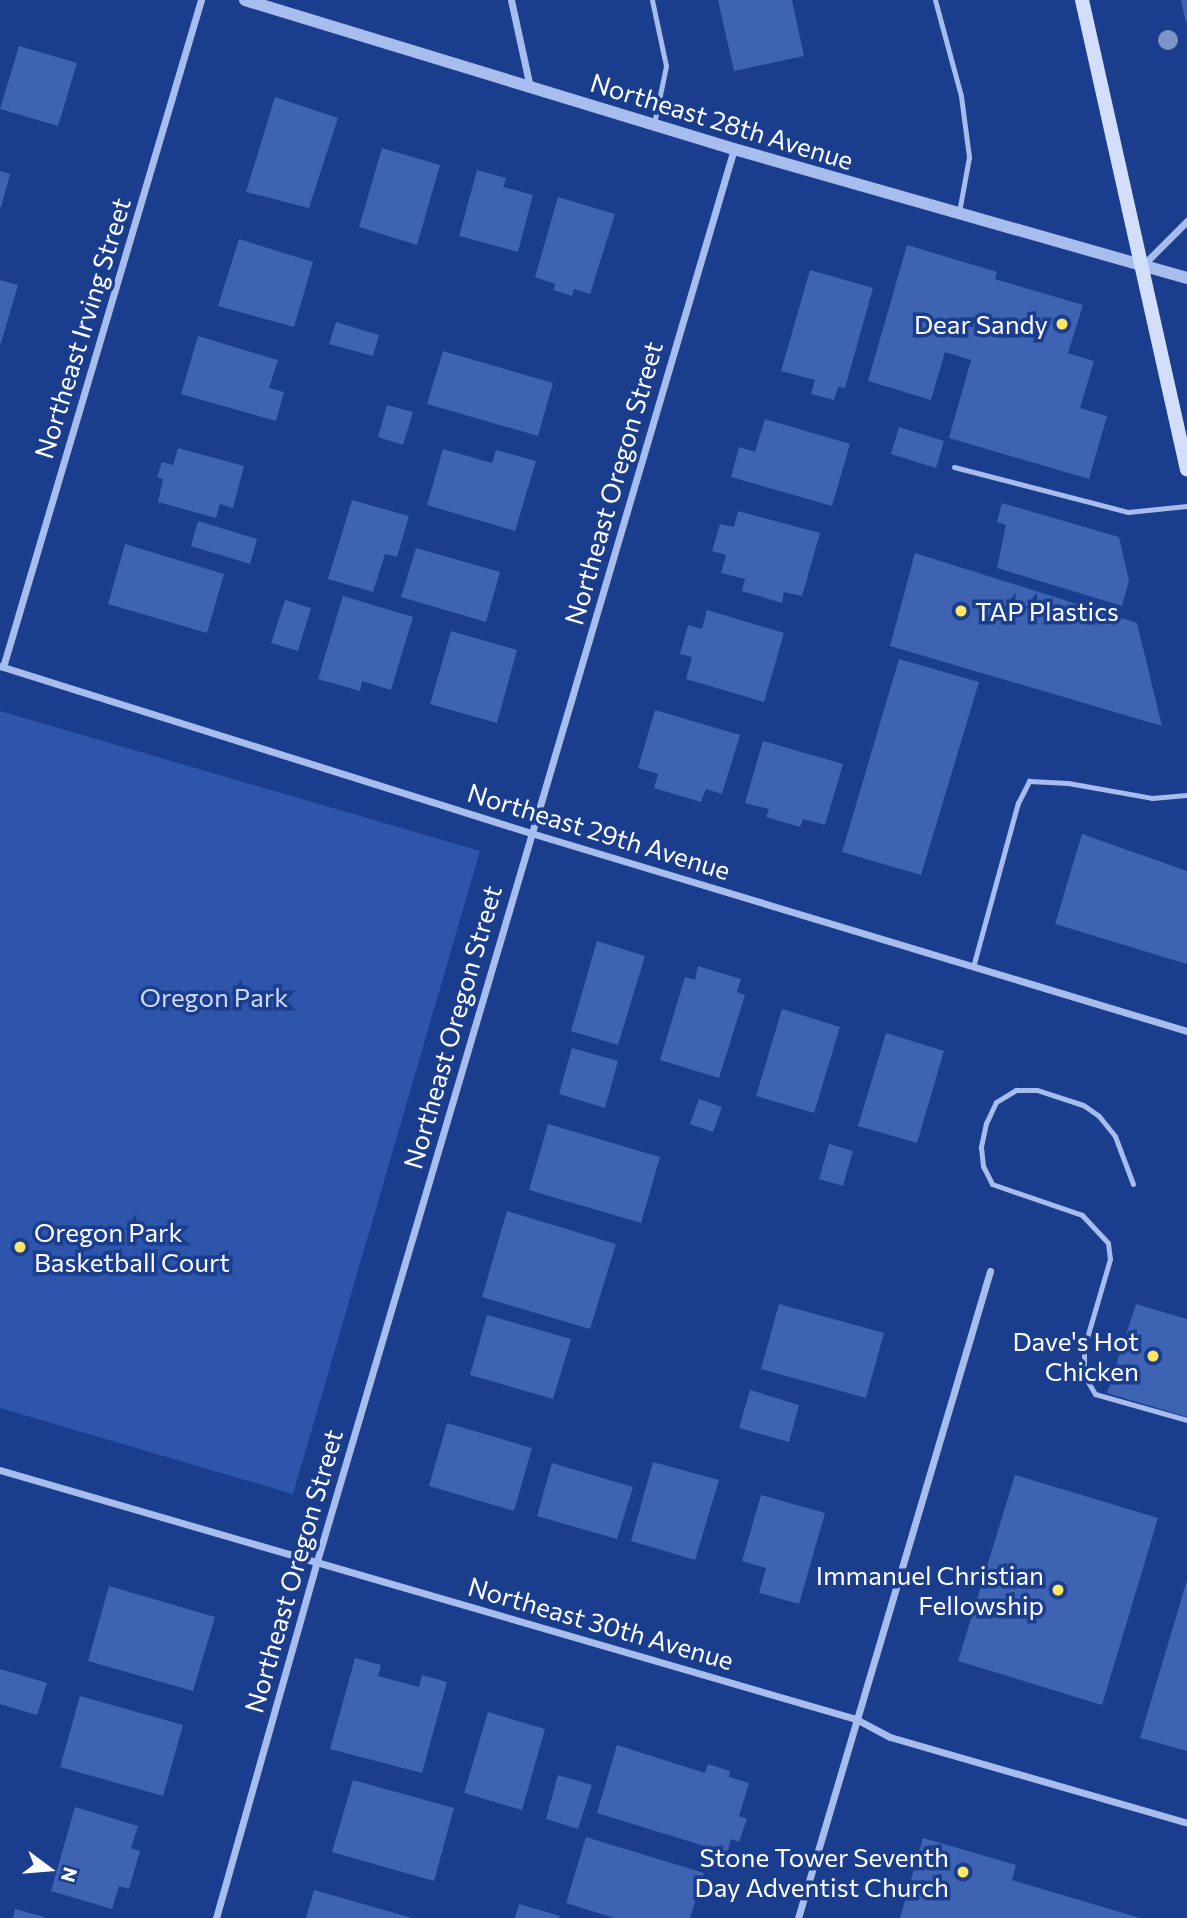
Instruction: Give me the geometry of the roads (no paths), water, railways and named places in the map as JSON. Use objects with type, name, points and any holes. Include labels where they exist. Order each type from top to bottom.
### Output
[{"type":"main road","points":[[1082,0],[1187,469]]},
{"type":"street","name":"Northeast Irving Street","points":[[1,667],[201,0]]},
{"type":"street","name":"Northeast 28th Avenue","points":[[245,0],[734,149],[958,215],[1187,278]]},
{"type":"street","points":[[511,0],[530,87]]},
{"type":"street","name":"Northeast Oregon Street","points":[[216,1918],[317,1561],[734,149]]},
{"type":"street","points":[[1141,266],[1187,220]]},
{"type":"street","name":"Northeast 29th Avenue","points":[[1,667],[531,834],[1187,1031]]},
{"type":"street","points":[[798,1918],[990,1271]]},
{"type":"street","name":"Northeast 30th Avenue","points":[[0,1470],[856,1719],[890,1737],[1187,1824]]},
{"type":"lane","points":[[652,0],[666,66],[653,124]]},
{"type":"lane","points":[[934,0],[961,96],[969,157],[958,215]]},
{"type":"lane","points":[[954,467],[1128,512],[1187,506]]},
{"type":"lane","points":[[973,967],[1018,803],[1029,781],[1068,783],[1152,798],[1187,795]]},
{"type":"lane","points":[[1133,1184],[1115,1136],[1099,1116],[1083,1105],[1037,1090],[1016,1090],[996,1102],[986,1123],[981,1147],[983,1166],[992,1184],[1082,1215],[1108,1243],[1110,1259],[1084,1348],[1084,1375],[1095,1394],[1187,1420]]},
{"type":"place","name":"Dear Sandy","points":[[1062,324]]},
{"type":"place","name":"TAP Plastics","points":[[961,611]]},
{"type":"place","name":"Oregon Park Basketball Court","points":[[20,1247]]},
{"type":"place","name":"Dave's Hot Chicken","points":[[1153,1356]]},
{"type":"place","name":"Immanuel Christian Fellowship","points":[[1058,1590]]},
{"type":"place","name":"Stone Tower Seventh Day Adventist Church","points":[[963,1872]]},
{"type":"park label","name":"Oregon Park","points":[[214,997]]}]
